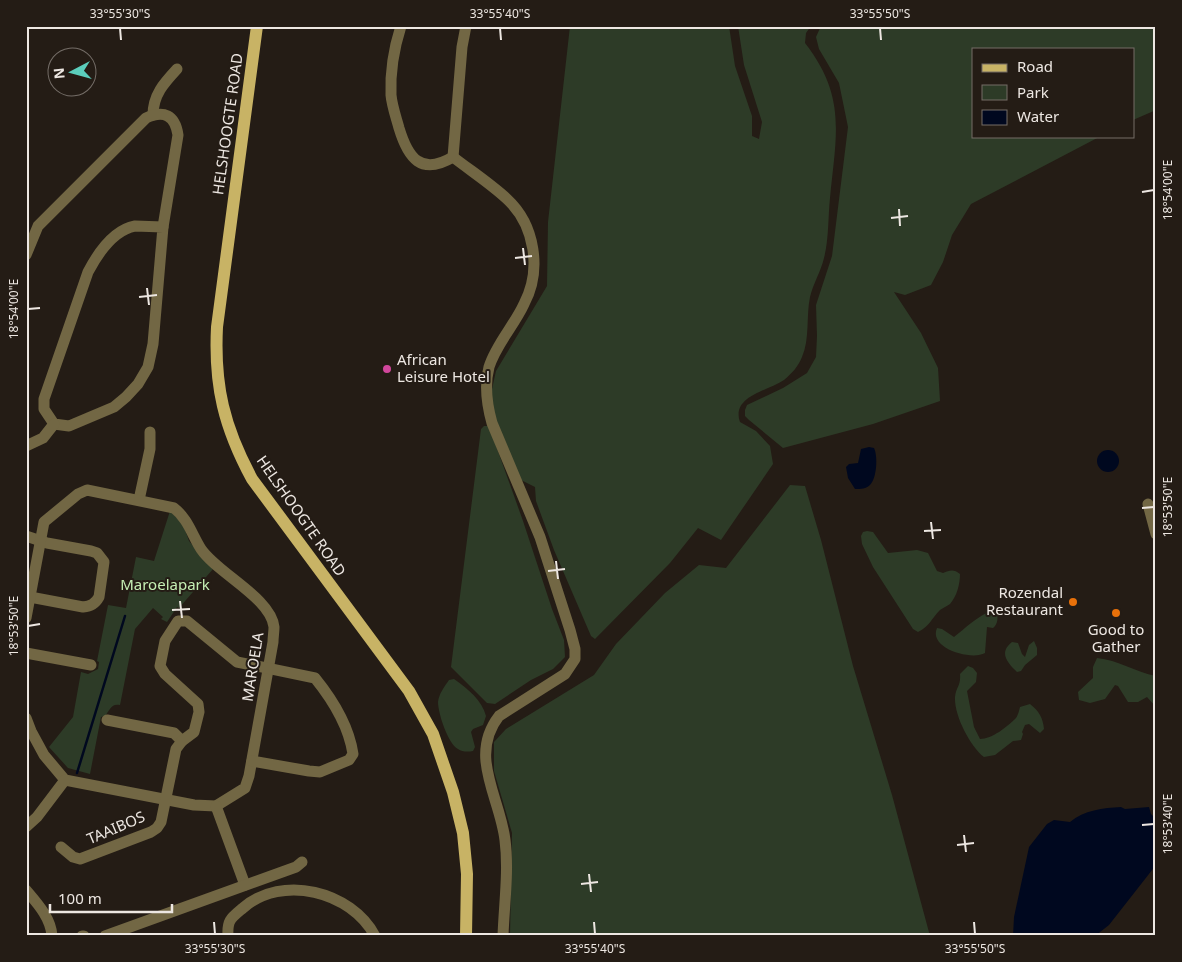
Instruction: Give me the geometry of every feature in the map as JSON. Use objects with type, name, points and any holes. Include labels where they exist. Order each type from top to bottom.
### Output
[{"type":"main road","name":"HELSHOOGTE ROAD","points":[[257,26],[217,327],[216,370],[222,406],[233,442],[252,479],[409,691],[433,734],[454,792],[463,833],[467,874],[466,936]]},
{"type":"street","points":[[401,26],[394,57],[391,96],[402,139],[411,157],[425,165],[435,165],[453,157]]},
{"type":"street","points":[[453,157],[462,47],[466,26]]},
{"type":"street","points":[[153,115],[154,102],[159,90],[178,69]]},
{"type":"street","points":[[26,255],[38,226],[146,118],[153,115],[167,115],[173,120],[177,126],[178,135],[163,227],[153,344],[148,367],[138,384],[114,407],[69,426],[54,424],[44,409],[44,398],[88,272],[98,254],[122,230],[135,226],[163,227]]},
{"type":"street","points":[[453,157],[508,200],[522,217],[530,234],[534,267],[531,287],[525,303],[500,343],[490,367],[486,387],[488,406],[492,423],[540,537],[575,650],[575,659],[565,674],[499,716],[492,725],[488,736],[485,751],[486,771],[505,839],[503,936]]},
{"type":"street","points":[[26,446],[43,438],[54,424]]},
{"type":"street","points":[[139,500],[150,449],[150,432]]},
{"type":"street","name":"MAROELA","points":[[26,618],[44,522],[78,494],[87,490],[174,508],[182,514],[202,550],[254,596],[270,615],[274,626],[273,642],[252,761],[244,788],[216,806]]},
{"type":"street","points":[[1148,504],[1156,534]]},
{"type":"street","points":[[26,536],[97,553],[104,562],[99,597],[89,607],[83,608],[30,597]]},
{"type":"street","points":[[166,799],[176,749],[182,740],[194,732],[199,712],[198,704],[165,674],[160,666],[165,641],[178,621],[186,621],[236,662],[315,678],[330,698],[342,720],[352,745],[353,754],[349,760],[320,772],[252,761]]},
{"type":"street","points":[[26,653],[91,665]]},
{"type":"street","points":[[26,718],[29,732],[64,780],[194,805],[216,806],[245,885]]},
{"type":"street","points":[[107,720],[174,733],[182,740]]},
{"type":"street","points":[[26,827],[38,818],[64,780]]},
{"type":"street","name":"TAAIBOS","points":[[61,847],[73,857],[80,858],[151,832],[161,822],[166,799]]},
{"type":"street","points":[[105,936],[296,867],[302,862]]},
{"type":"street","points":[[228,936],[227,925],[247,904],[256,898],[273,892],[292,889],[333,897],[350,907],[372,930],[375,936]]},
{"type":"street","points":[[26,890],[45,915],[52,936]]},
{"type":"green space","points":[[570,26],[729,26],[735,66],[752,116],[752,136],[759,139],[762,122],[744,65],[738,26],[811,26],[806,33],[805,43],[827,81],[836,117],[835,155],[826,251],[810,297],[807,335],[802,357],[790,375],[746,400],[741,406],[739,413],[740,422],[756,431],[770,446],[773,464],[721,540],[698,528],[670,563],[595,639],[591,636],[554,550],[536,501],[535,487],[521,480],[500,433],[490,398],[496,371],[547,286],[548,222]]},
{"type":"green space","points":[[821,26],[1156,26],[1156,110],[1134,120],[1134,48],[972,48],[972,138],[1097,138],[971,204],[952,235],[943,262],[931,285],[905,295],[894,292],[921,333],[938,368],[940,401],[873,424],[783,448],[745,416],[745,410],[747,405],[783,388],[807,373],[816,357],[816,305],[832,256],[848,127],[839,83],[819,49],[816,37]]},
{"type":"green space","points":[[484,426],[489,426],[523,521],[564,640],[565,657],[553,669],[531,680],[495,704],[487,703],[451,667],[481,429]]},
{"type":"green space","points":[[790,485],[805,486],[821,540],[853,666],[892,795],[930,936],[510,936],[512,833],[494,771],[494,742],[506,729],[594,675],[616,644],[665,593],[699,565],[726,568]]},
{"type":"green space","name":"Maroelapark","points":[[170,511],[183,524],[189,541],[213,569],[179,608],[177,607],[167,622],[161,619],[163,617],[153,608],[135,629],[120,705],[113,706],[105,716],[101,717],[90,774],[68,768],[49,747],[73,717],[81,672],[88,674],[98,669],[99,662],[97,661],[108,605],[126,608],[136,557],[154,561]]},
{"type":"green space","points":[[863,532],[873,532],[888,553],[917,550],[928,553],[937,571],[943,573],[954,571],[960,574],[955,597],[922,630],[918,632],[913,629],[873,567],[862,544],[861,536]]},
{"type":"green space","points":[[991,611],[997,612],[997,621],[993,628],[987,627],[985,653],[979,655],[961,654],[945,647],[939,641],[936,635],[937,628],[954,637],[977,619]]},
{"type":"green space","points":[[1034,641],[1037,655],[1021,671],[1017,672],[1006,658],[1005,654],[1008,646],[1012,642],[1018,643],[1025,657],[1029,645]]},
{"type":"green space","points":[[1097,658],[1112,661],[1156,676],[1156,707],[1147,697],[1138,702],[1128,702],[1118,686],[1115,685],[1105,699],[1090,703],[1079,700],[1078,692],[1093,678],[1093,667]]},
{"type":"green space","points":[[968,666],[977,673],[976,682],[967,691],[974,727],[980,739],[994,735],[1004,729],[1016,718],[1020,707],[1030,704],[1040,715],[1044,729],[1040,733],[1029,724],[1025,725],[1021,740],[1013,741],[995,755],[984,757],[968,738],[955,704],[960,674]]},
{"type":"green space","points":[[454,679],[478,700],[486,716],[483,725],[473,729],[471,732],[475,747],[473,751],[461,751],[454,746],[444,728],[440,713],[438,702],[441,693],[449,680]]},
{"type":"water","points":[[874,448],[876,456],[874,477],[868,486],[855,489],[848,478],[846,467],[849,464],[858,463],[861,449]]},
{"type":"water","points":[[1108,450],[1116,453],[1119,461],[1116,469],[1108,472],[1100,469],[1097,461],[1100,453]]},
{"type":"water","points":[[1121,807],[1125,809],[1149,807],[1151,814],[1156,819],[1156,865],[1109,925],[1095,936],[1013,936],[1014,917],[1029,847],[1047,824],[1054,820],[1070,822],[1088,812]]},
{"type":"waterway","points":[[77,773],[125,616]]},
{"type":"place","name":"African Leisure Hotel","points":[[387,369]]},
{"type":"place","name":"Rozendal Restaurant","points":[[1073,602]]},
{"type":"place","name":"Good to Gather","points":[[1116,613]]}]
